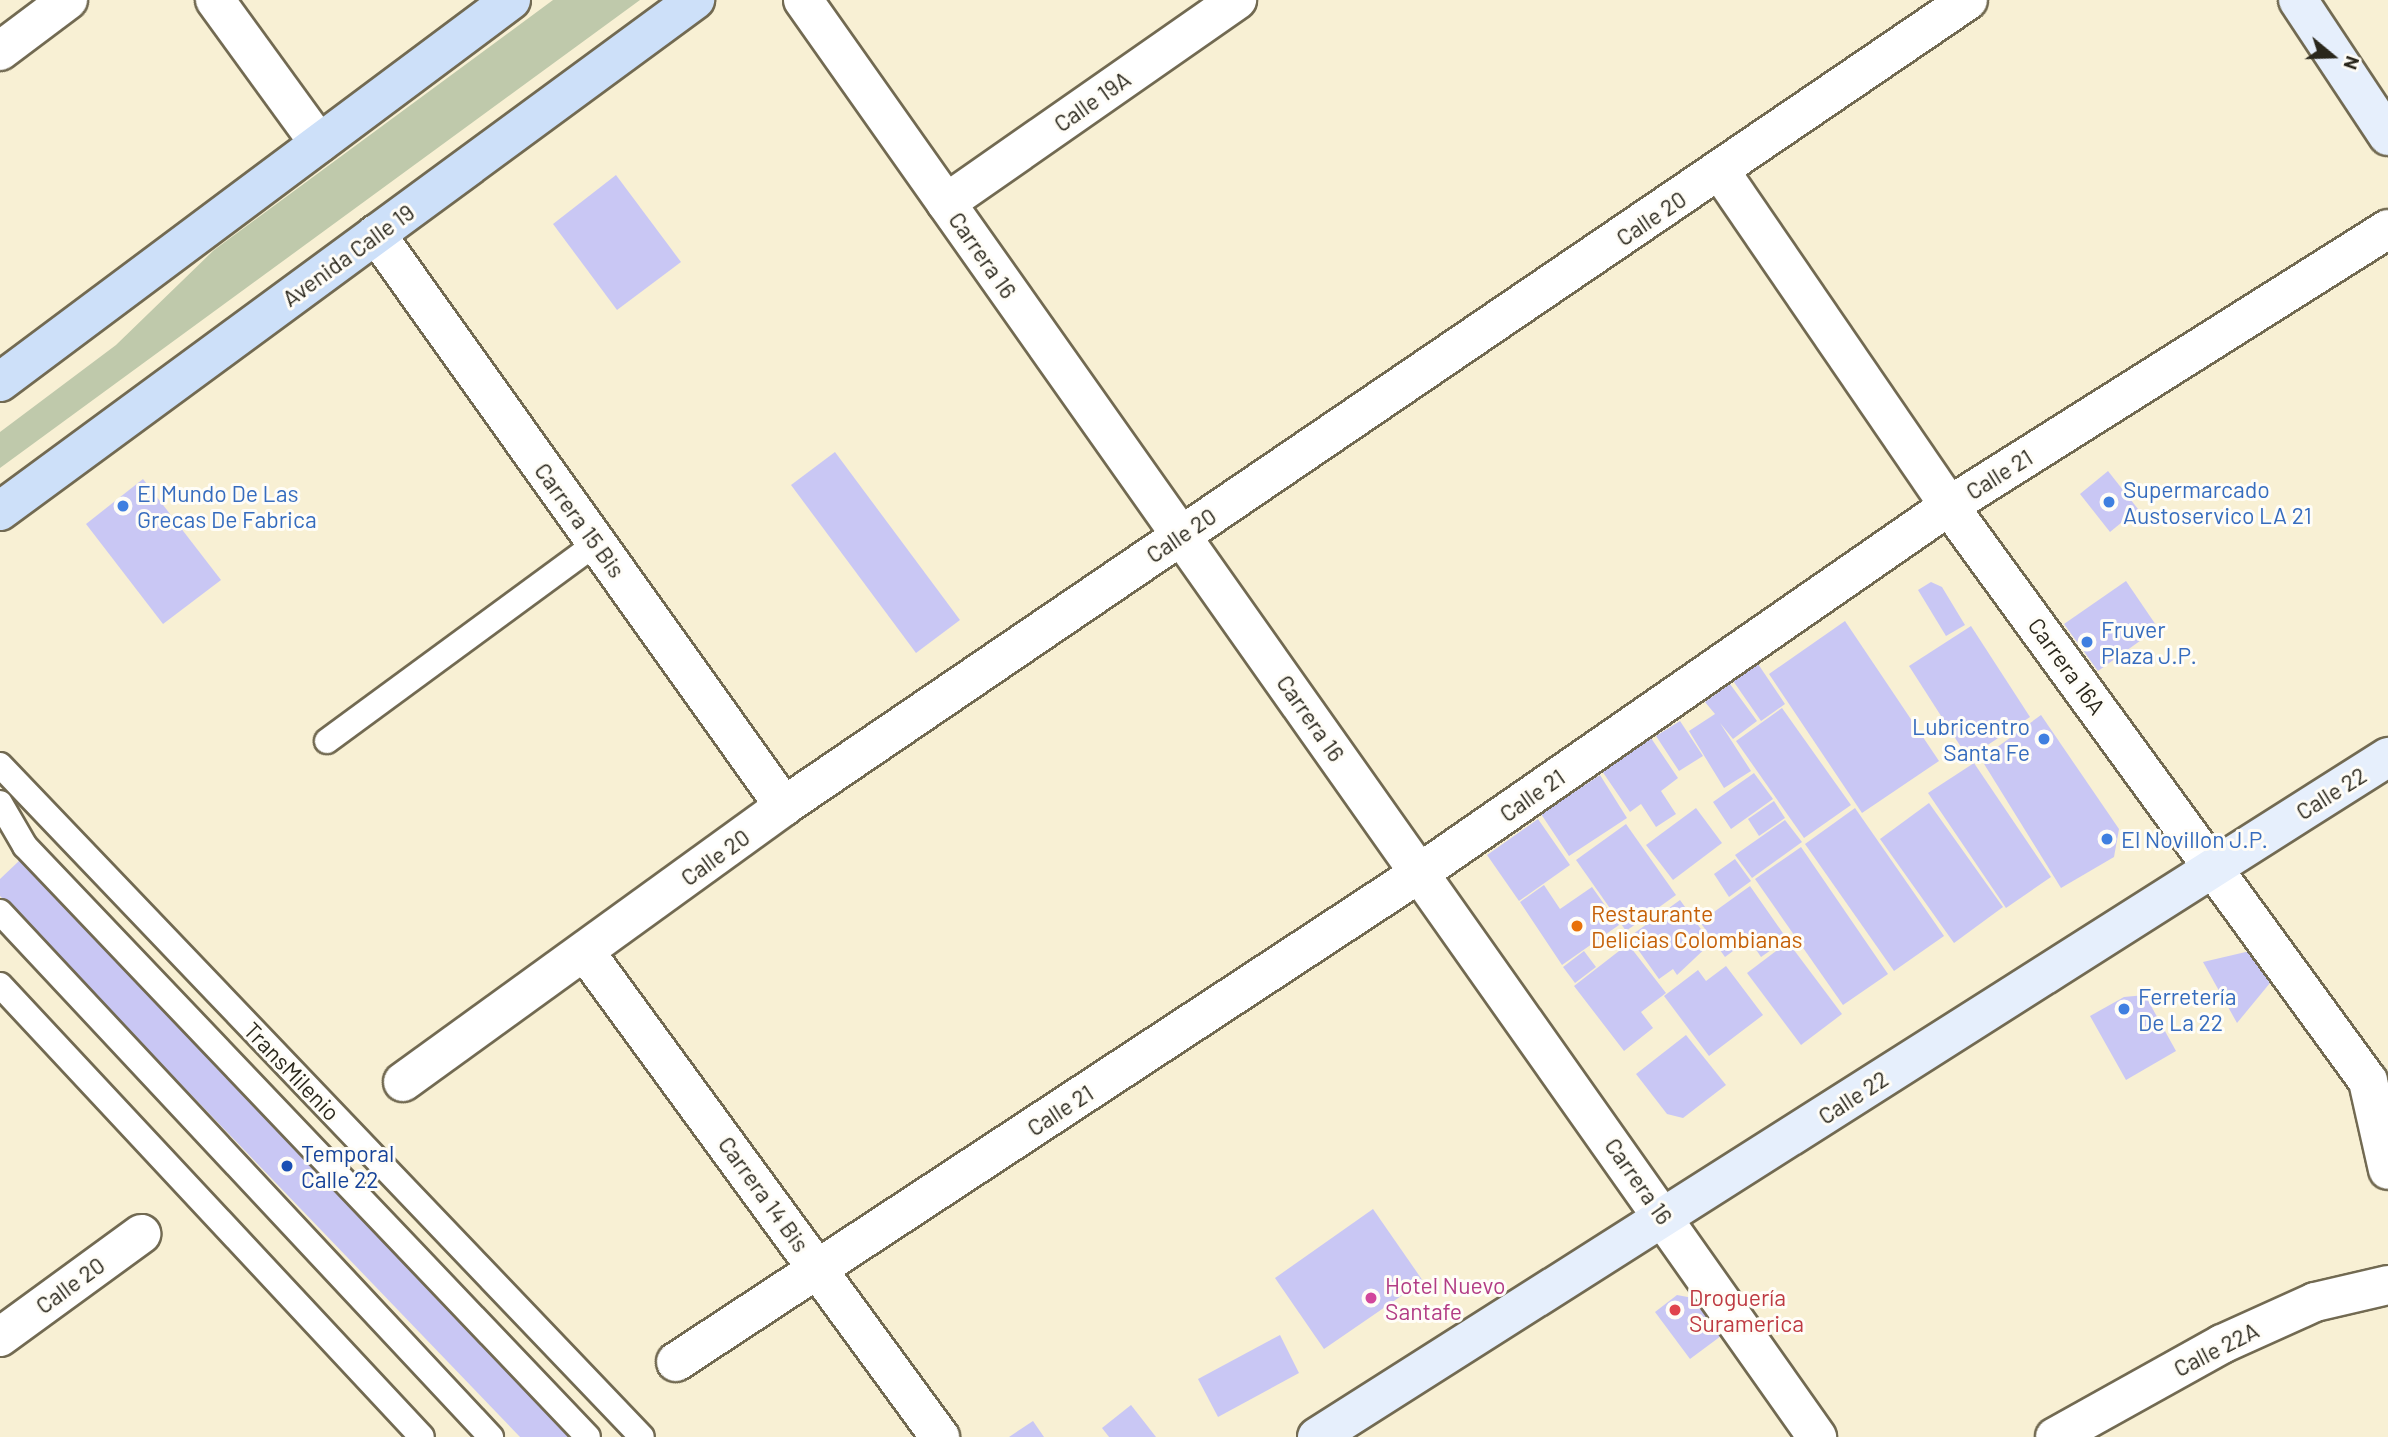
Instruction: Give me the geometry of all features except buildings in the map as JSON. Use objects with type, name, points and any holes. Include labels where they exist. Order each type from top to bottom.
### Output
[{"type":"main road","points":[[0,382],[511,0]]},
{"type":"main road","name":"Avenida Calle 19","points":[[0,510],[695,0]]},
{"type":"street","points":[[0,51],[68,0]]},
{"type":"street","points":[[215,0],[319,143]]},
{"type":"street","name":"Carrera 16","points":[[803,0],[1421,872],[1817,1437]]},
{"type":"street","name":"Calle 19A","points":[[946,203],[1237,0]]},
{"type":"street","name":"Calle 20","points":[[403,1082],[586,953],[784,806],[1968,0]]},
{"type":"street","points":[[2298,0],[2388,136]]},
{"type":"street","name":"Carrera 16A","points":[[1720,171],[1949,506],[2215,865],[2368,1082],[2388,1170]]},
{"type":"street","name":"Calle 21","points":[[676,1362],[1421,872],[1949,506],[2388,229]]},
{"type":"street","name":"Carrera 15 Bis","points":[[376,234],[784,806]]},
{"type":"street","name":"Calle 22","points":[[1318,1437],[2388,757]]},
{"type":"street","name":"Carrera 14 Bis","points":[[586,953],[940,1437]]},
{"type":"street","name":"Calle 20","points":[[0,1337],[141,1234]]},
{"type":"street","name":"Calle 22A","points":[[2055,1437],[2221,1344],[2315,1302],[2388,1285]]},
{"type":"lane","points":[[327,741],[597,543]]},
{"type":"lane","name":"TransMilenio","points":[[0,765],[642,1437]]},
{"type":"lane","name":"TransMilenio","points":[[0,803],[25,846],[587,1437]]},
{"type":"lane","points":[[0,912],[491,1437]]},
{"type":"lane","points":[[0,985],[422,1437]]},
{"type":"green space","points":[[553,0],[640,0],[0,468],[0,432],[116,345],[214,250]]},
{"type":"place","name":"Supermarcado Austoservico LA 21","points":[[2109,502]]},
{"type":"place","name":"El Mundo De Las Grecas De Fabrica","points":[[123,506]]},
{"type":"place","name":"Fruver Plaza J.P.","points":[[2087,642]]},
{"type":"place","name":"Lubricentro Santa Fe","points":[[2044,739]]},
{"type":"place","name":"El Novillon J.P.","points":[[2107,839]]},
{"type":"place","name":"Restaurante Delicias Colombianas","points":[[1577,926]]},
{"type":"place","name":"Ferretería De La 22","points":[[2124,1009]]},
{"type":"place","name":"Temporal Calle 22","points":[[287,1166]]},
{"type":"place","name":"Hotel Nuevo Santafe","points":[[1371,1298]]},
{"type":"place","name":"Droguería Suramerica","points":[[1675,1310]]}]
